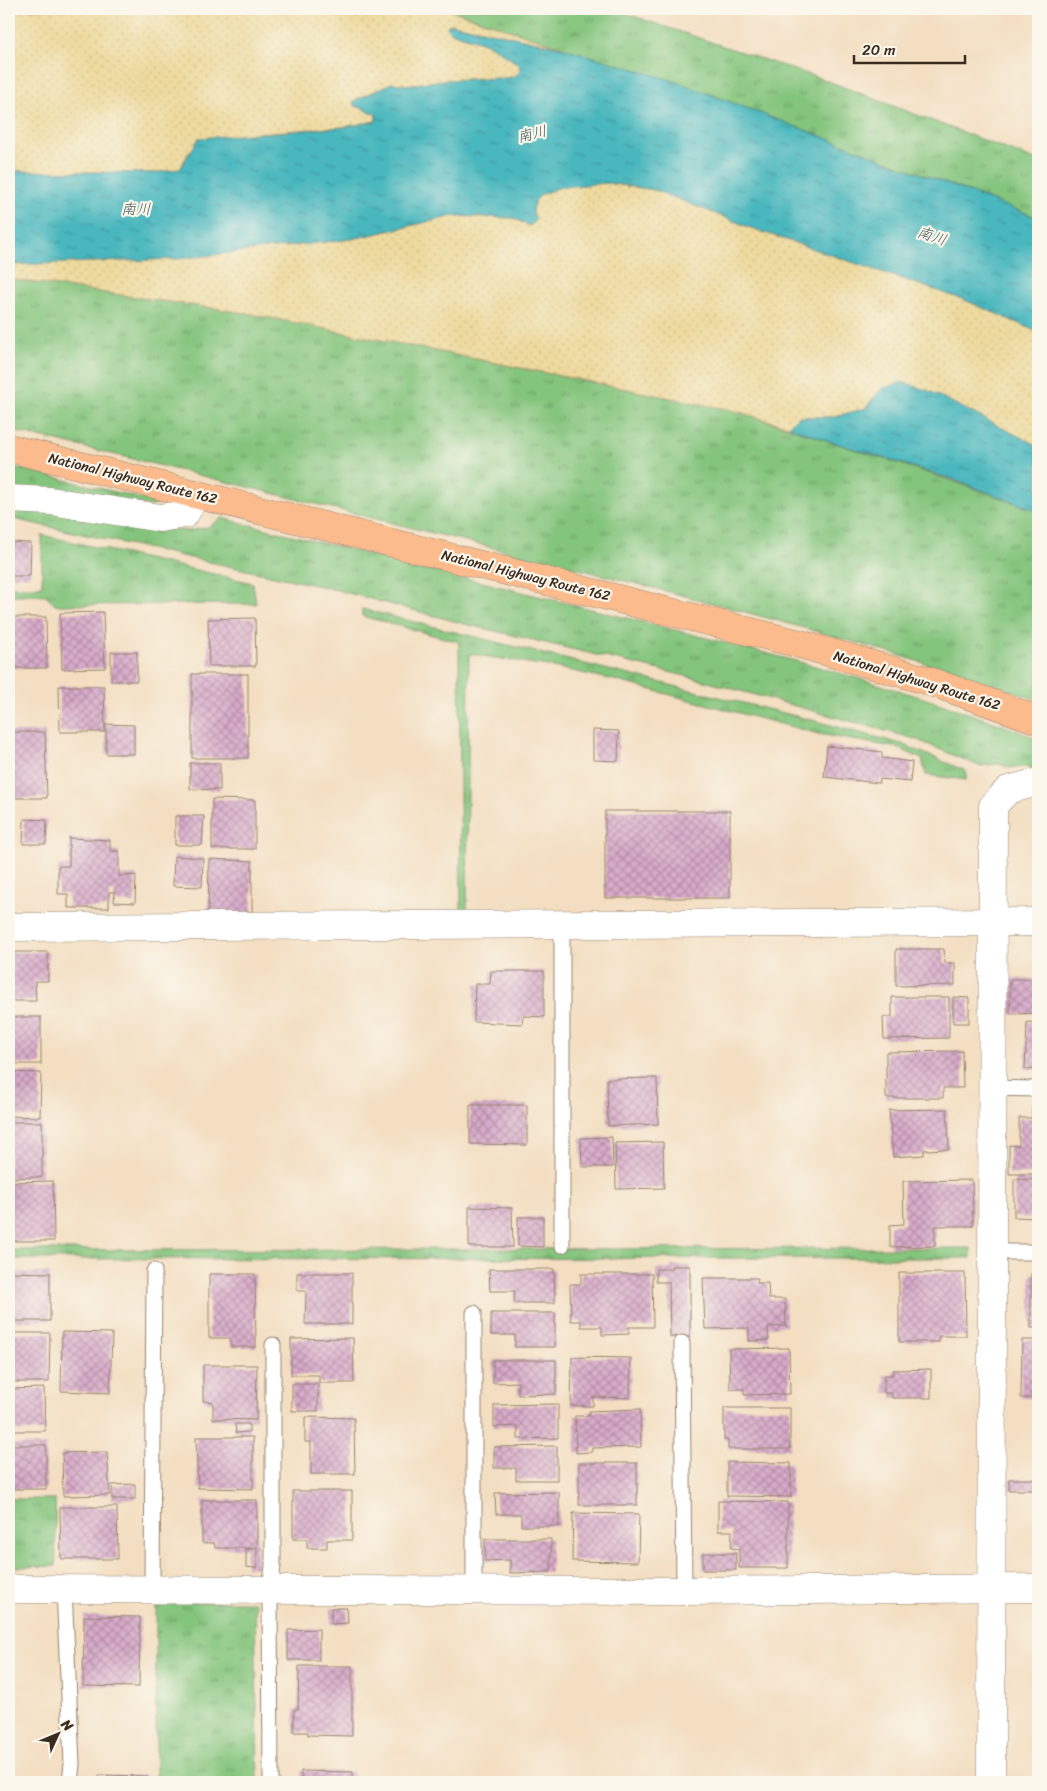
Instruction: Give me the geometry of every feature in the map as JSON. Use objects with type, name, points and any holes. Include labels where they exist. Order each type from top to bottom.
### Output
[{"type":"highway","name":"National Highway Route 162","points":[[9,448],[800,644],[929,681],[1038,720]]},
{"type":"street","points":[[9,499],[50,501],[160,518],[185,514],[196,494]]},
{"type":"street","points":[[991,1782],[993,806],[1008,790],[1038,782]]},
{"type":"street","points":[[9,927],[1038,922]]},
{"type":"street","points":[[9,1589],[270,1588],[684,1591],[1038,1588]]},
{"type":"lane","points":[[562,925],[562,1245]]},
{"type":"lane","points":[[991,1088],[1038,1089]]},
{"type":"lane","points":[[992,1252],[1038,1252]]},
{"type":"lane","points":[[152,1588],[154,1271]]},
{"type":"lane","points":[[474,1313],[474,1589]]},
{"type":"lane","points":[[682,1342],[684,1591]]},
{"type":"lane","points":[[271,1782],[270,1588],[272,1566],[273,1345]]},
{"type":"lane","points":[[64,1589],[72,1755],[70,1782]]},
{"type":"green space","points":[[447,9],[612,9],[825,80],[1038,161],[1038,218],[680,83],[564,48]]},
{"type":"green space","points":[[9,279],[246,313],[731,410],[919,470],[1038,511],[1038,700],[967,676],[824,633],[534,558],[9,430]]},
{"type":"green space","points":[[9,466],[160,503],[152,506],[9,488]]},
{"type":"green space","points":[[9,510],[61,512],[187,531],[208,527],[222,518],[686,633],[889,687],[989,720],[1038,739],[1038,769],[1021,766],[1010,768],[998,764],[979,766],[915,739],[690,677],[465,624],[333,589],[9,518]]},
{"type":"green space","points":[[42,535],[253,583],[256,604],[55,605],[46,595],[9,595],[9,587],[34,587],[42,585]]},
{"type":"green space","points":[[362,609],[902,744],[966,771],[966,780],[926,775],[922,759],[898,748],[819,734],[610,679],[548,666],[469,654],[467,911],[461,912],[459,642],[362,616]]},
{"type":"green space","points":[[971,1248],[971,1258],[9,1259],[9,1250]]},
{"type":"green space","points":[[9,1499],[55,1499],[56,1566],[9,1567]]},
{"type":"green space","points":[[156,1602],[255,1602],[258,1782],[156,1782]]},
{"type":"sand","points":[[9,9],[447,9],[564,48],[453,24],[448,25],[447,28],[451,32],[490,45],[520,65],[520,71],[515,76],[507,78],[444,80],[408,85],[392,83],[354,101],[355,105],[376,114],[376,121],[344,127],[258,133],[189,151],[180,169],[153,173],[9,171]]},
{"type":"sand","points":[[607,183],[655,190],[685,200],[754,229],[965,300],[1038,332],[1038,446],[929,391],[873,398],[866,408],[834,417],[798,417],[788,426],[731,410],[246,313],[9,279],[9,265],[276,247],[352,239],[453,216],[513,218],[530,226],[534,203],[539,196],[556,188],[578,184]]},
{"type":"water","name":"南川","points":[[453,24],[564,48],[680,83],[1038,218],[1038,332],[965,300],[754,229],[655,190],[607,183],[561,187],[542,194],[535,201],[532,210],[536,219],[530,226],[513,218],[453,216],[352,239],[178,259],[9,265],[9,171],[153,173],[180,169],[199,138],[344,127],[376,121],[376,114],[354,105],[354,101],[392,83],[408,85],[444,80],[507,78],[515,76],[520,71],[520,65],[490,45],[451,32],[447,28],[448,25]]},
{"type":"water","points":[[902,382],[929,391],[1038,446],[1038,511],[951,479],[826,440],[788,426],[798,417],[834,417],[866,408],[881,389]]},
{"type":"building","points":[[9,542],[31,543],[30,576],[9,576]]},
{"type":"building","points":[[103,612],[105,668],[62,669],[60,613]]},
{"type":"building","points":[[9,617],[46,617],[47,668],[9,668]]},
{"type":"building","points":[[255,618],[256,666],[209,666],[208,619]]},
{"type":"building","points":[[111,652],[137,652],[137,681],[111,681]]},
{"type":"building","points":[[192,674],[248,674],[248,758],[192,758]]},
{"type":"building","points":[[59,686],[104,686],[105,732],[60,732]]},
{"type":"building","points":[[106,724],[134,725],[134,754],[106,754]]},
{"type":"building","points":[[593,730],[619,731],[618,761],[593,760]]},
{"type":"building","points":[[9,732],[45,732],[47,798],[9,798]]},
{"type":"building","points":[[827,746],[882,752],[882,758],[912,762],[910,782],[880,779],[879,783],[824,777]]},
{"type":"building","points":[[190,763],[220,763],[220,790],[190,789]]},
{"type":"building","points":[[212,799],[255,800],[255,849],[212,849]]},
{"type":"building","points":[[605,811],[730,811],[730,898],[605,898]]},
{"type":"building","points":[[175,816],[204,816],[202,845],[175,845]]},
{"type":"building","points":[[24,819],[47,820],[46,844],[23,844]]},
{"type":"building","points":[[69,838],[110,840],[110,851],[119,851],[119,876],[136,875],[135,903],[114,902],[115,892],[109,892],[109,908],[68,908],[68,894],[58,894],[58,866],[69,866]]},
{"type":"building","points":[[174,856],[203,858],[202,887],[173,886]]},
{"type":"building","points":[[209,859],[252,861],[252,914],[208,913]]},
{"type":"building","points":[[896,949],[944,949],[945,963],[955,963],[955,985],[896,986]]},
{"type":"building","points":[[9,952],[48,952],[48,981],[35,981],[36,1001],[9,1001]]},
{"type":"building","points":[[491,971],[544,971],[544,1017],[523,1016],[522,1024],[474,1022],[475,984],[490,984]]},
{"type":"building","points":[[1010,979],[1038,979],[1038,1013],[1010,1014]]},
{"type":"building","points":[[892,997],[949,997],[949,1038],[884,1039],[883,1017],[892,1017]]},
{"type":"building","points":[[953,997],[969,998],[969,1023],[953,1023]]},
{"type":"building","points":[[9,1017],[41,1017],[41,1064],[9,1064]]},
{"type":"building","points":[[1027,1022],[1038,1023],[1038,1070],[1025,1069]]},
{"type":"building","points":[[962,1051],[963,1088],[943,1088],[943,1098],[886,1098],[886,1052]]},
{"type":"building","points":[[9,1072],[41,1073],[40,1117],[9,1116]]},
{"type":"building","points":[[657,1078],[658,1124],[608,1126],[607,1079]]},
{"type":"building","points":[[470,1105],[527,1105],[527,1145],[470,1144]]},
{"type":"building","points":[[1032,1106],[1038,1106],[1038,1174],[1009,1174],[1009,1145],[1019,1146],[1019,1118],[1032,1118]]},
{"type":"building","points":[[947,1109],[949,1149],[924,1150],[924,1155],[893,1157],[889,1110]]},
{"type":"building","points":[[9,1122],[42,1122],[42,1177],[9,1178]]},
{"type":"building","points":[[612,1137],[613,1167],[582,1167],[581,1138]]},
{"type":"building","points":[[663,1142],[664,1188],[616,1189],[615,1143]]},
{"type":"building","points":[[1014,1179],[1038,1180],[1038,1218],[1014,1217]]},
{"type":"building","points":[[972,1180],[973,1226],[935,1226],[935,1246],[890,1247],[890,1225],[904,1224],[903,1181]]},
{"type":"building","points":[[53,1181],[54,1241],[9,1241],[9,1182]]},
{"type":"building","points":[[469,1207],[512,1208],[513,1247],[469,1247]]},
{"type":"building","points":[[518,1217],[543,1217],[543,1247],[518,1246]]},
{"type":"building","points":[[671,1266],[690,1266],[690,1337],[670,1337],[669,1282],[656,1282],[656,1269],[671,1269]]},
{"type":"building","points":[[489,1269],[554,1269],[555,1303],[514,1303],[515,1291],[490,1291]]},
{"type":"building","points":[[9,1272],[50,1273],[50,1321],[9,1321]]},
{"type":"building","points":[[297,1273],[352,1273],[352,1324],[305,1324],[306,1291],[297,1291]]},
{"type":"building","points":[[899,1273],[965,1273],[966,1336],[939,1336],[939,1342],[899,1342]]},
{"type":"building","points":[[209,1274],[255,1274],[256,1347],[231,1347],[230,1338],[209,1338]]},
{"type":"building","points":[[581,1274],[652,1274],[653,1327],[629,1327],[629,1334],[602,1335],[602,1327],[581,1327],[581,1321],[571,1321],[570,1284],[581,1284]]},
{"type":"building","points":[[1031,1274],[1038,1274],[1038,1328],[1031,1328]]},
{"type":"building","points":[[703,1278],[758,1278],[757,1283],[768,1283],[769,1299],[785,1299],[786,1326],[768,1327],[769,1340],[749,1341],[749,1328],[705,1329]]},
{"type":"building","points":[[491,1313],[555,1313],[555,1347],[515,1347],[515,1335],[491,1335]]},
{"type":"building","points":[[62,1332],[112,1333],[110,1393],[61,1391]]},
{"type":"building","points":[[9,1333],[50,1333],[49,1382],[9,1382]]},
{"type":"building","points":[[353,1338],[354,1383],[319,1383],[319,1375],[291,1375],[291,1339]]},
{"type":"building","points":[[1022,1340],[1038,1340],[1038,1398],[1021,1398]]},
{"type":"building","points":[[789,1348],[790,1394],[744,1395],[744,1389],[730,1389],[729,1349]]},
{"type":"building","points":[[572,1357],[631,1358],[630,1398],[593,1397],[593,1406],[571,1406]]},
{"type":"building","points":[[493,1360],[556,1360],[556,1394],[518,1395],[518,1382],[493,1383]]},
{"type":"building","points":[[203,1365],[257,1365],[256,1420],[213,1419],[213,1402],[203,1401]]},
{"type":"building","points":[[931,1369],[931,1398],[892,1398],[892,1393],[884,1393],[884,1375],[893,1375],[893,1370]]},
{"type":"building","points":[[292,1384],[318,1384],[318,1411],[292,1411]]},
{"type":"building","points":[[44,1388],[45,1431],[9,1431],[9,1389]]},
{"type":"building","points":[[558,1404],[558,1438],[518,1439],[518,1426],[494,1427],[494,1405]]},
{"type":"building","points":[[724,1408],[790,1408],[790,1449],[728,1449],[728,1440],[724,1440]]},
{"type":"building","points":[[640,1409],[641,1447],[592,1448],[592,1452],[576,1453],[575,1416],[589,1416],[589,1411]]},
{"type":"building","points":[[305,1417],[354,1418],[355,1474],[311,1474],[311,1442],[305,1442]]},
{"type":"building","points":[[235,1424],[249,1424],[249,1432],[236,1433]]},
{"type":"building","points":[[196,1437],[253,1437],[253,1489],[198,1488]]},
{"type":"building","points":[[9,1445],[46,1445],[46,1489],[9,1489]]},
{"type":"building","points":[[557,1446],[557,1480],[516,1480],[516,1468],[494,1468],[494,1447]]},
{"type":"building","points":[[107,1452],[110,1495],[63,1496],[62,1453]]},
{"type":"building","points":[[727,1462],[791,1463],[791,1497],[727,1496]]},
{"type":"building","points":[[579,1463],[637,1463],[637,1505],[579,1505]]},
{"type":"building","points":[[1009,1479],[1038,1479],[1038,1490],[1009,1490]]},
{"type":"building","points":[[135,1484],[135,1499],[112,1499],[112,1485]]},
{"type":"building","points":[[293,1491],[352,1491],[352,1540],[327,1540],[327,1548],[307,1548],[307,1539],[293,1539]]},
{"type":"building","points":[[559,1492],[559,1526],[521,1526],[521,1514],[496,1514],[495,1493]]},
{"type":"building","points":[[202,1500],[257,1500],[257,1548],[215,1548],[214,1543],[202,1543]]},
{"type":"building","points":[[718,1501],[788,1502],[788,1568],[739,1568],[739,1549],[731,1548],[732,1531],[718,1531]]},
{"type":"building","points":[[60,1507],[117,1507],[118,1559],[61,1559]]},
{"type":"building","points":[[573,1513],[639,1514],[638,1562],[572,1561]]},
{"type":"building","points":[[485,1539],[551,1539],[551,1572],[510,1573],[510,1560],[485,1561]]},
{"type":"building","points":[[246,1549],[257,1549],[257,1568],[246,1567]]},
{"type":"building","points":[[703,1553],[736,1553],[736,1570],[703,1570]]},
{"type":"building","points":[[331,1608],[347,1608],[348,1623],[331,1624]]},
{"type":"building","points":[[84,1616],[140,1617],[139,1687],[83,1686]]},
{"type":"building","points":[[319,1629],[319,1660],[288,1660],[288,1630]]},
{"type":"building","points":[[299,1666],[352,1666],[352,1736],[308,1735],[308,1732],[294,1732],[294,1709],[298,1709]]},
{"type":"building","points":[[301,1771],[353,1772],[353,1782],[301,1782]]},
{"type":"building","points":[[99,1775],[147,1776],[146,1782],[99,1782]]}]
